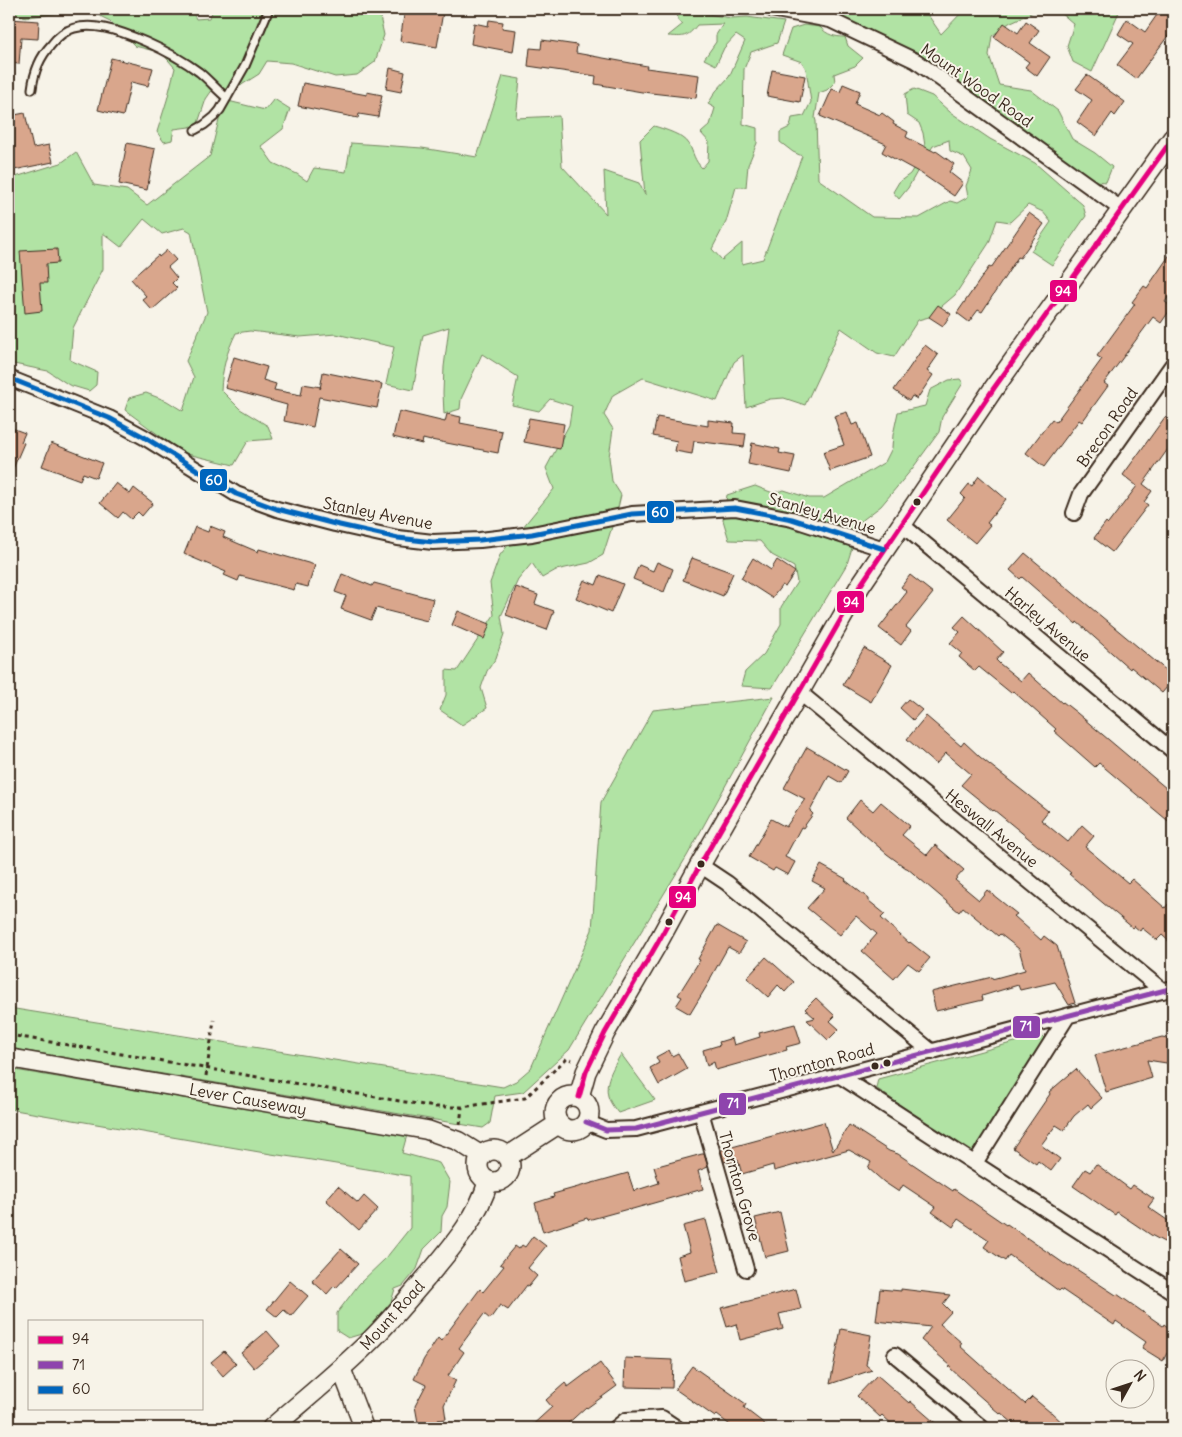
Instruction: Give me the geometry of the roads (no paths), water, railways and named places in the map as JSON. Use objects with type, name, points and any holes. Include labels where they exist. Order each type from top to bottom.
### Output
[{"type":"main road","points":[[578,1097],[588,1068],[606,1033],[860,586],[994,388],[1121,208],[1173,138]]},
{"type":"main road","points":[[566,1096],[578,1097],[584,1100],[589,1110],[586,1122],[578,1129],[565,1128],[558,1124],[555,1112],[558,1103],[566,1096]]},
{"type":"main road","points":[[507,1157],[558,1124]]},
{"type":"main road","points":[[495,1150],[504,1154],[510,1167],[507,1176],[498,1182],[488,1182],[484,1179],[478,1171],[482,1156],[495,1150]]},
{"type":"main road","name":"Mount Road","points":[[272,1428],[372,1339],[437,1265],[477,1213],[488,1182]]},
{"type":"street","name":"Mount Wood Road","points":[[771,9],[830,20],[916,61],[1121,208]]},
{"type":"street","name":"Brecon Road","points":[[1074,513],[1081,494],[1173,364]]},
{"type":"street","name":"Stanley Avenue","points":[[9,378],[109,418],[144,437],[236,494],[277,509],[398,538],[433,542],[480,540],[532,534],[632,514],[735,508],[792,519],[884,549]]},
{"type":"street","name":"Harley Avenue","points":[[901,524],[1173,751]]},
{"type":"street","name":"Heswall Avenue","points":[[799,692],[1168,990]]},
{"type":"street","points":[[700,865],[727,882],[932,1052]]},
{"type":"street","name":"Thornton Road","points":[[586,1122],[606,1130],[636,1129],[1168,990]]},
{"type":"street","points":[[974,1163],[1067,1016]]},
{"type":"street","name":"Lever Causeway","points":[[9,1058],[427,1130],[458,1141],[482,1156]]},
{"type":"street","points":[[840,1076],[1173,1292]]},
{"type":"street","name":"Thornton Grove","points":[[701,1112],[746,1269]]},
{"type":"street","points":[[895,1355],[982,1428]]},
{"type":"street","points":[[340,1368],[364,1428]]},
{"type":"street","points":[[616,1428],[626,1420],[662,1418],[677,1428]]},
{"type":"lane","points":[[195,130],[214,117],[227,98],[244,66],[269,9]]},
{"type":"lane","points":[[32,90],[34,74],[41,58],[55,40],[62,33],[92,27],[117,31],[139,39],[174,56],[198,72],[227,98]]}]
